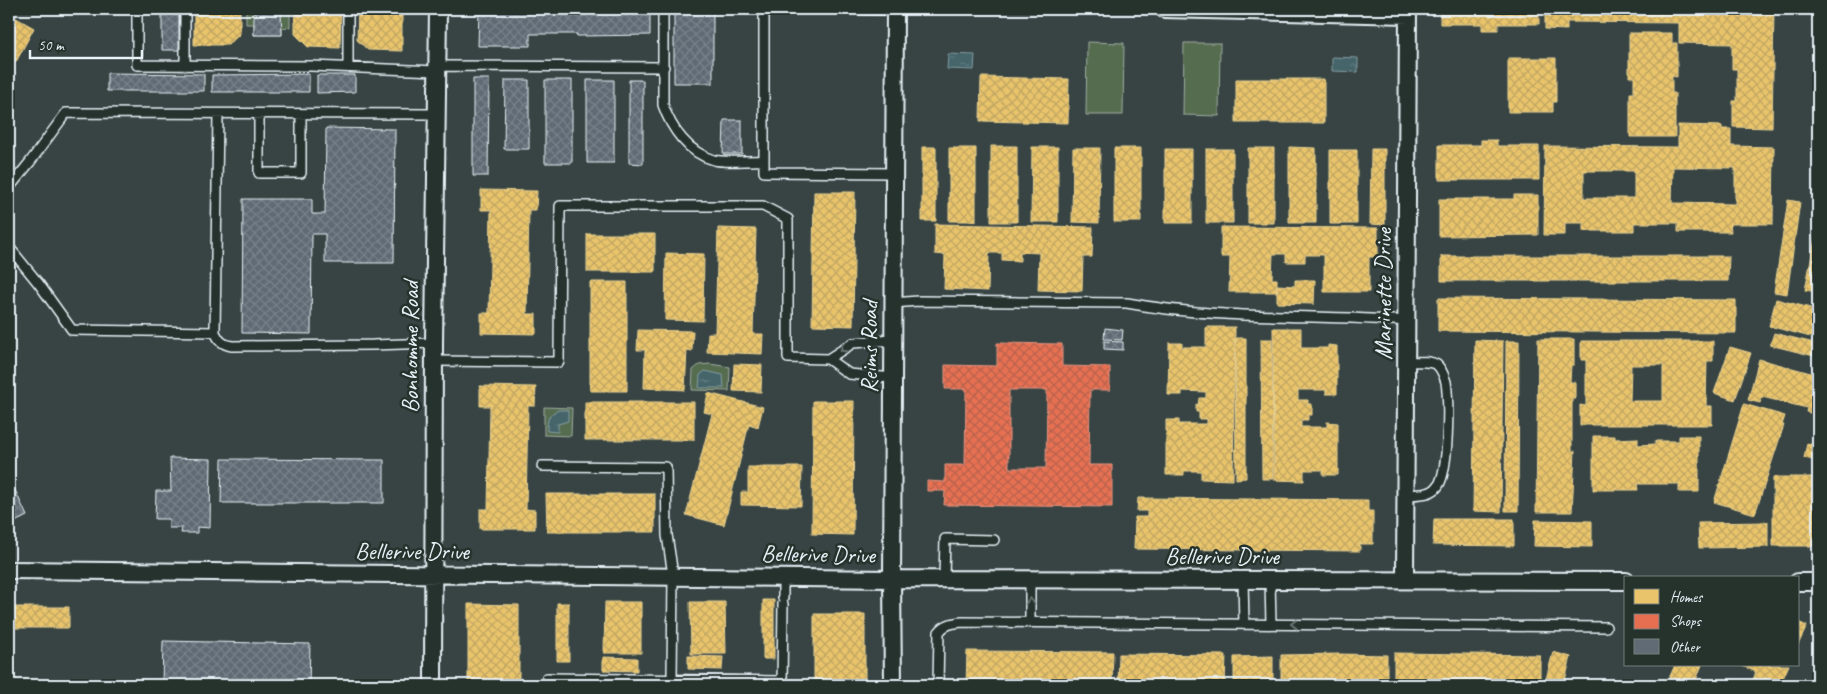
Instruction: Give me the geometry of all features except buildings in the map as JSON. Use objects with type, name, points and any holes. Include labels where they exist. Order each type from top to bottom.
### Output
[{"type":"street","name":"Bonhomme Road","points":[[433,685],[434,343],[438,9]]},
{"type":"street","name":"Reims Road","points":[[893,685],[895,9]]},
{"type":"street","points":[[1164,9],[1408,12]]},
{"type":"street","name":"Marinette Drive","points":[[1405,580],[1408,12]]},
{"type":"street","name":"Bellerive Drive","points":[[9,570],[433,575],[673,575],[892,579],[1624,581]]},
{"type":"street","points":[[1800,582],[1818,582]]},
{"type":"lane","points":[[137,9],[137,65],[437,68],[664,67]]},
{"type":"lane","points":[[185,9],[185,66]]},
{"type":"lane","points":[[348,9],[348,67]]},
{"type":"lane","points":[[663,9],[663,105],[667,118],[687,146],[714,160],[764,160]]},
{"type":"lane","points":[[772,9],[767,10],[764,16],[764,172],[894,173]]},
{"type":"lane","points":[[850,9],[895,9]]},
{"type":"lane","points":[[9,188],[66,113],[436,114]]},
{"type":"lane","points":[[218,114],[215,332],[218,339],[223,344],[232,346],[434,343]]},
{"type":"lane","points":[[259,114],[259,173],[301,173],[301,114]]},
{"type":"lane","points":[[434,361],[559,362],[560,206],[763,206],[788,219],[788,358],[828,359],[852,343],[893,340]]},
{"type":"lane","points":[[9,247],[39,284],[72,330],[215,332]]},
{"type":"lane","points":[[893,303],[918,301],[1127,303],[1201,313],[1406,321]]},
{"type":"lane","points":[[828,359],[848,374],[893,378]]},
{"type":"lane","points":[[1406,362],[1434,363],[1439,367],[1446,382],[1447,415],[1446,460],[1438,486],[1433,492],[1426,494],[1406,494]]},
{"type":"lane","points":[[542,466],[666,467],[667,534],[673,575],[672,679]]},
{"type":"lane","points":[[944,578],[945,539],[994,540]]},
{"type":"lane","points":[[547,685],[547,678],[672,679],[782,683],[783,577]]},
{"type":"lane","points":[[1030,579],[1030,622]]},
{"type":"lane","points":[[1243,580],[1244,624]]},
{"type":"lane","points":[[1270,580],[1271,624]]},
{"type":"lane","points":[[938,685],[938,638],[943,627],[948,624],[962,622],[1606,627]]},
{"type":"green space","points":[[246,9],[290,9],[290,27],[282,28],[282,35],[254,35],[254,24],[246,24]]},
{"type":"green space","points":[[1087,42],[1124,43],[1123,115],[1086,115]]},
{"type":"green space","points":[[1184,43],[1220,43],[1219,116],[1183,115]]},
{"type":"green space","points":[[710,364],[730,367],[729,391],[692,390],[693,370],[699,365]]},
{"type":"green space","points":[[544,407],[572,408],[571,436],[544,435]]},
{"type":"water","points":[[948,54],[975,55],[974,70],[947,69]]},
{"type":"water","points":[[1332,57],[1358,58],[1358,72],[1332,71]]},
{"type":"water","points":[[705,371],[723,375],[724,388],[699,388],[700,375]]},
{"type":"water","points":[[559,410],[568,410],[568,421],[558,424],[558,432],[547,431],[549,418],[552,413]]}]
